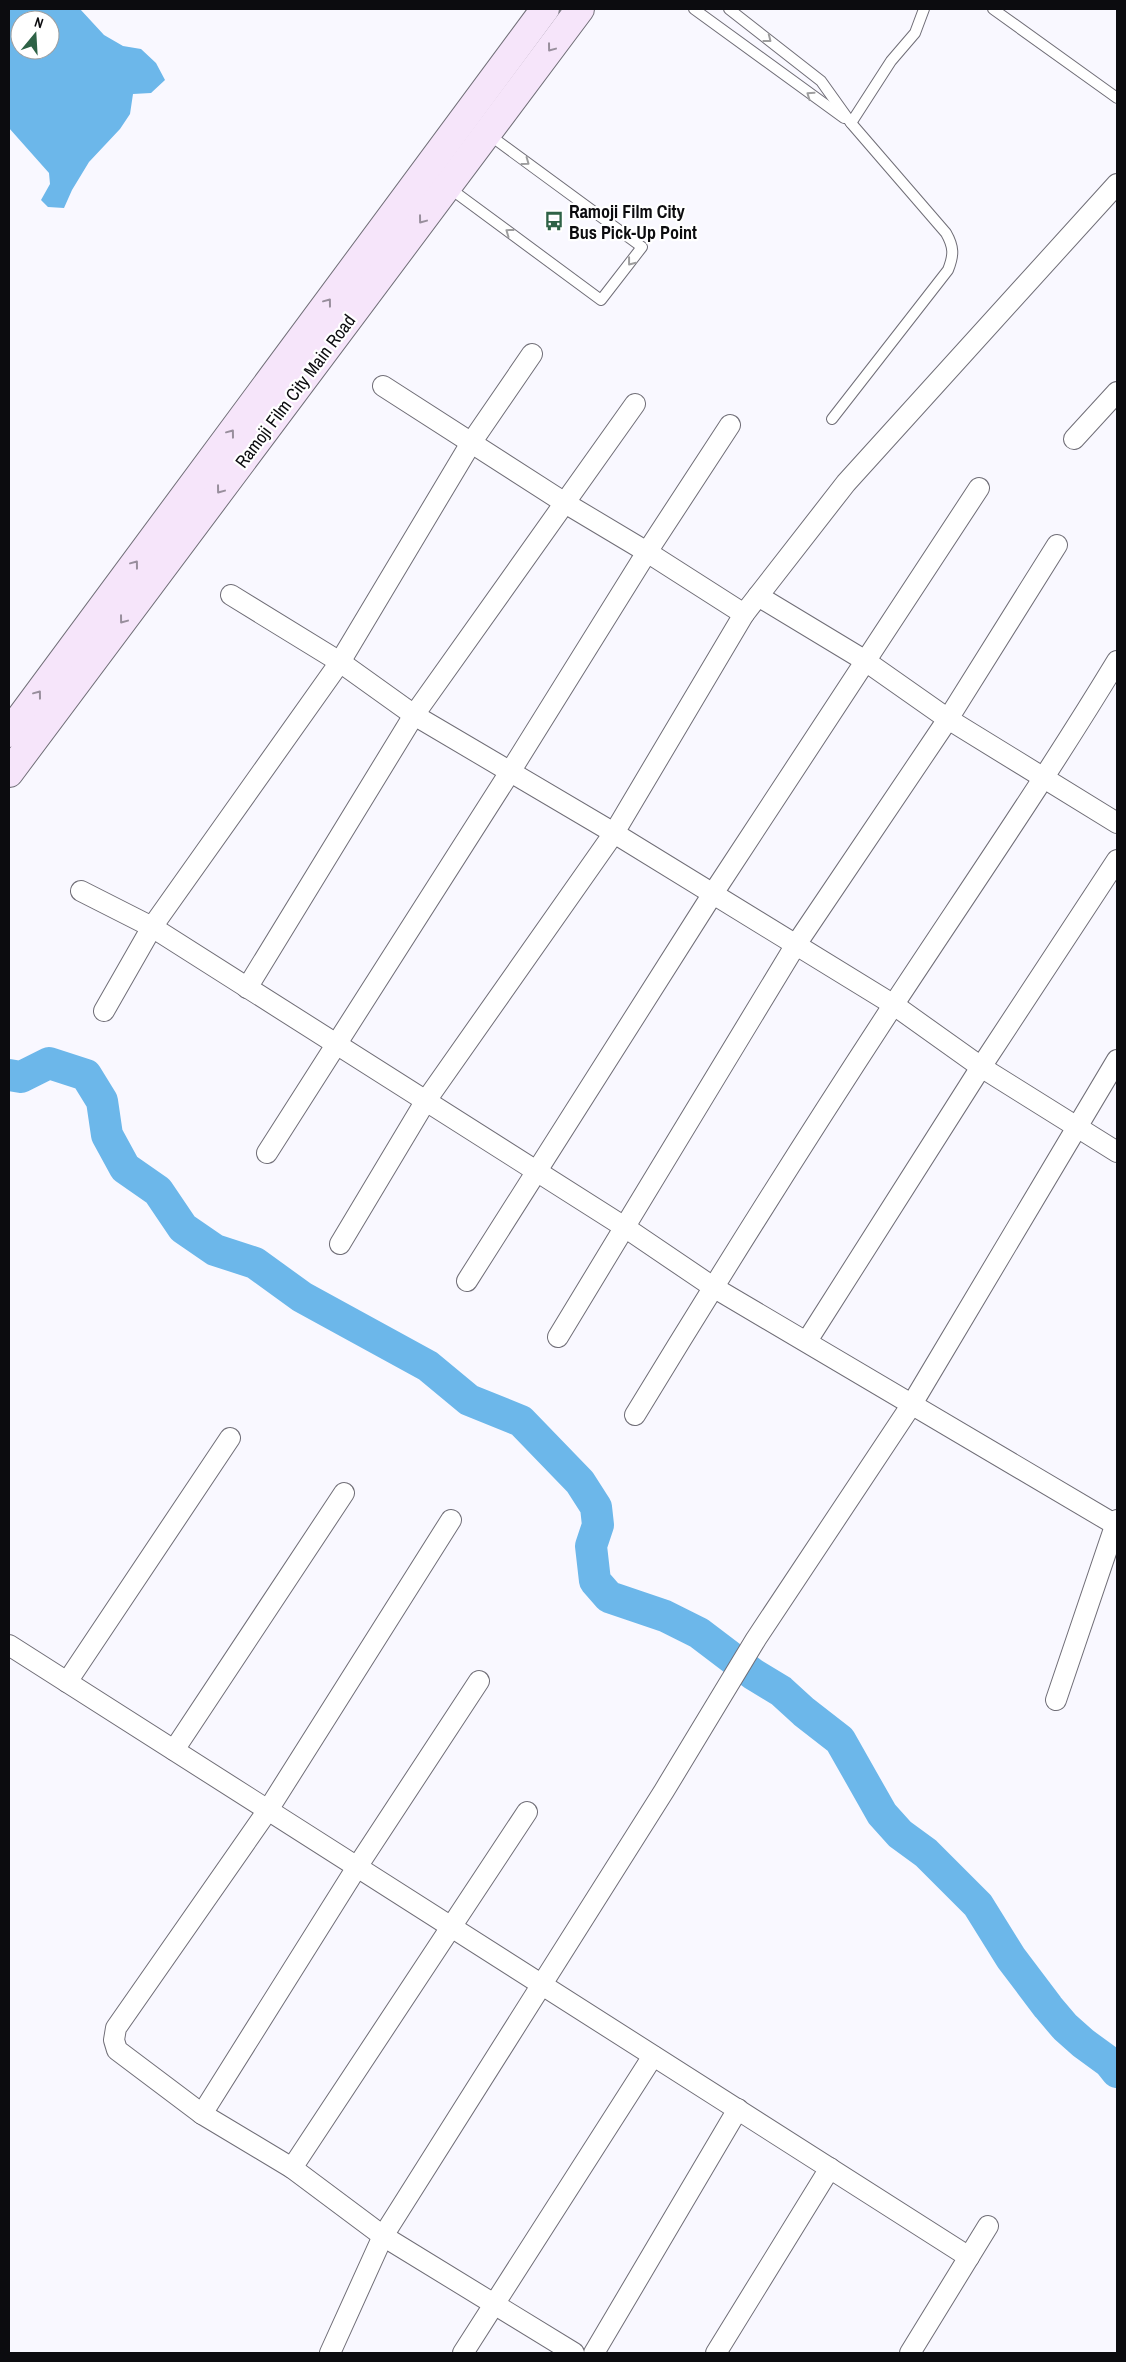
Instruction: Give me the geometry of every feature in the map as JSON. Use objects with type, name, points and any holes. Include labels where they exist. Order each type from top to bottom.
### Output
[{"type":"street","name":"Ramoji Film City Main Road","points":[[9,773],[447,187],[476,126],[546,9]]},
{"type":"street","name":"Ramoji Film City Main Road","points":[[9,733],[476,126],[580,9]]},
{"type":"street","points":[[340,1244],[425,1102],[614,833],[744,614],[846,483],[1117,184]]},
{"type":"street","points":[[104,1011],[152,927],[340,662],[471,444],[532,354]]},
{"type":"street","points":[[383,386],[564,504],[647,552],[744,614]]},
{"type":"street","points":[[1074,439],[1117,392]]},
{"type":"street","points":[[247,988],[414,715],[635,404]]},
{"type":"street","points":[[267,1154],[335,1044],[510,772],[647,552],[730,425]]},
{"type":"street","points":[[467,1281],[864,660],[980,488]]},
{"type":"street","points":[[558,1337],[626,1228],[795,946],[948,719],[1056,545]]},
{"type":"street","points":[[231,595],[340,662],[414,715],[614,833],[795,946],[894,1005],[981,1068],[1117,1152]]},
{"type":"street","points":[[758,596],[864,660],[948,719],[1117,823]]},
{"type":"street","points":[[635,1415],[713,1287],[894,1005],[1045,778],[1117,661]]},
{"type":"street","points":[[807,1341],[981,1068],[1117,860]]},
{"type":"street","points":[[81,891],[152,927],[536,1173],[626,1228],[713,1287],[1116,1522],[1056,1700]]},
{"type":"street","points":[[330,2353],[383,2236],[786,1592],[912,1404],[1117,1060]]},
{"type":"street","points":[[66,1682],[230,1438]]},
{"type":"street","points":[[174,1750],[344,1493]]},
{"type":"street","points":[[451,1520],[268,1810],[116,2028],[114,2040],[117,2050],[202,2114],[292,2168],[383,2236],[574,2353]]},
{"type":"street","points":[[9,1645],[969,2257]]},
{"type":"street","points":[[202,2114],[357,1867],[479,1681]]},
{"type":"street","points":[[292,2168],[527,1812]]},
{"type":"street","points":[[464,2353],[653,2056]]},
{"type":"street","points":[[594,2353],[738,2109]]},
{"type":"street","points":[[716,2353],[830,2168]]},
{"type":"street","points":[[910,2353],[988,2226]]},
{"type":"lane","points":[[694,9],[807,93],[851,123]]},
{"type":"lane","points":[[730,9],[821,82],[851,123],[946,233],[954,256],[948,270],[832,419]]},
{"type":"lane","points":[[851,123],[891,61],[915,33],[924,9]]},
{"type":"lane","points":[[993,9],[1117,98]]},
{"type":"lane","points":[[447,187],[601,300],[642,247],[476,126]]},
{"type":"water","points":[[11,9],[80,9],[104,35],[123,46],[141,49],[156,63],[165,80],[151,93],[133,94],[130,114],[120,129],[89,162],[72,190],[64,208],[48,207],[41,200],[50,184],[49,173],[9,128],[9,10]]},
{"type":"waterway","points":[[9,1075],[21,1077],[49,1063],[86,1075],[102,1101],[107,1135],[125,1168],[158,1191],[183,1228],[215,1250],[255,1263],[302,1297],[428,1366],[469,1400],[521,1421],[580,1482],[596,1507],[598,1525],[591,1546],[595,1581],[609,1597],[665,1616],[699,1633],[753,1674],[781,1691],[840,1740],[882,1814],[900,1834],[926,1853],[978,1905],[1011,1958],[1048,2007],[1065,2027],[1109,2062],[1117,2072]]},
{"type":"place","name":"Ramoji Film City Bus Pick-Up Point","points":[[554,221]]}]
